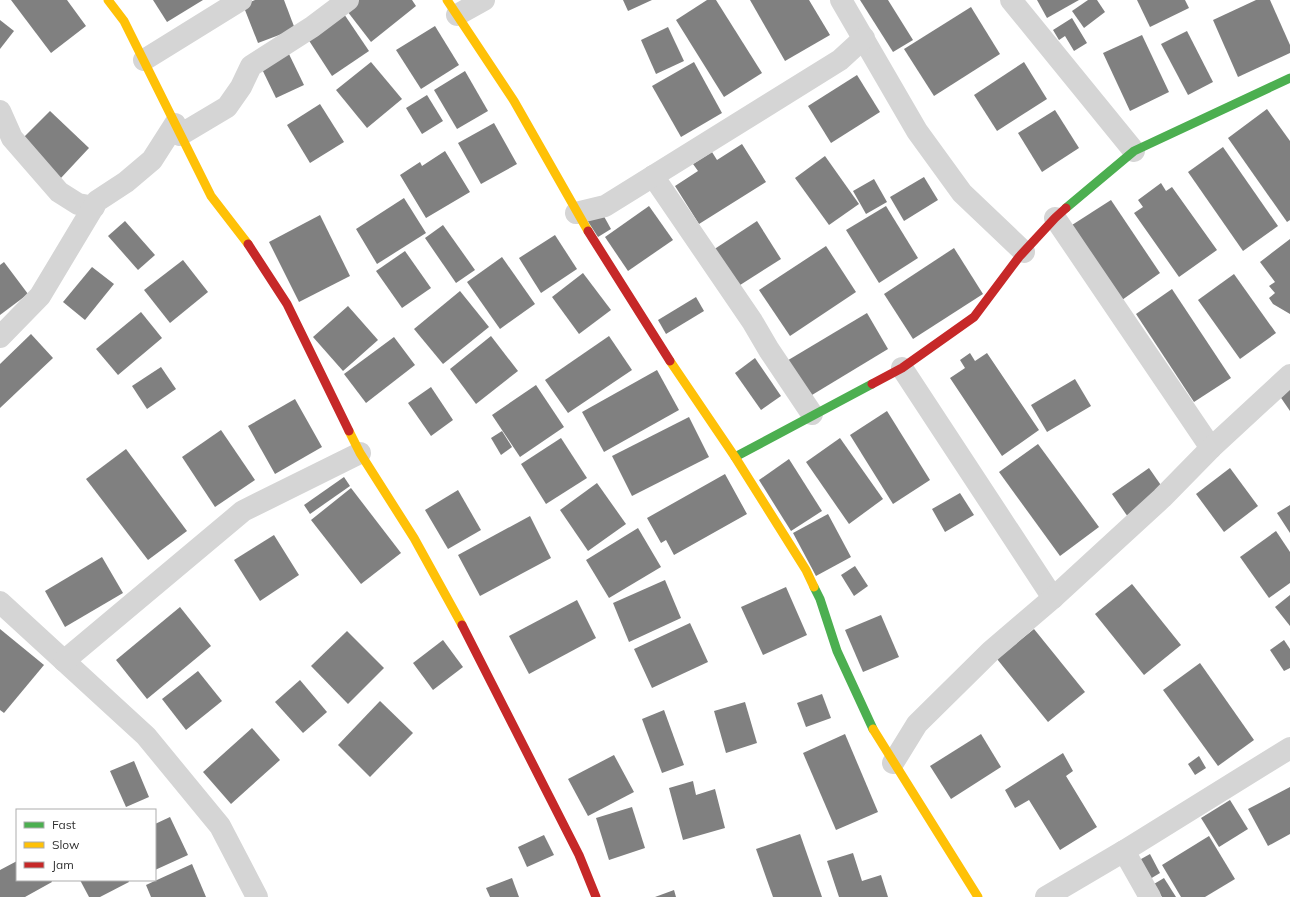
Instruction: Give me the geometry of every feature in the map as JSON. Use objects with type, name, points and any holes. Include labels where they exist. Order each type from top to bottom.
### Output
[{"type":"street","points":[[108,0],[124,20],[177,130],[211,196],[243,237],[287,304],[360,452],[414,538],[447,595],[579,855],[596,897]]},
{"type":"street","points":[[144,60],[241,0]]},
{"type":"street","points":[[0,337],[40,296],[97,202],[126,182],[152,160],[177,130],[228,107],[241,87],[251,66],[312,27],[348,0]]},
{"type":"street","points":[[484,0],[452,8],[514,101],[576,213],[653,336],[735,457],[806,570],[820,599],[837,651],[877,737],[978,897]]},
{"type":"street","points":[[841,0],[917,131],[962,193],[1024,252]]},
{"type":"street","points":[[1011,0],[1134,151]]},
{"type":"street","points":[[576,213],[605,206],[840,60],[864,38]]},
{"type":"street","points":[[735,457],[812,414],[902,368],[974,317],[1024,252],[1055,218],[1134,151],[1290,78]]},
{"type":"street","points":[[0,111],[12,138],[59,192],[78,204],[94,206]]},
{"type":"street","points":[[653,176],[752,320],[768,350],[812,414]]},
{"type":"street","points":[[1055,218],[1211,448]]},
{"type":"street","points":[[902,368],[1053,598]]},
{"type":"street","points":[[893,763],[917,724],[991,651],[1053,598],[1162,498],[1211,448],[1290,375]]},
{"type":"street","points":[[64,661],[243,511],[360,452]]},
{"type":"street","points":[[0,602],[146,736],[220,826],[257,897]]},
{"type":"street","points":[[1046,897],[1124,851],[1290,748]]},
{"type":"street","points":[[1124,851],[1150,897]]},
{"type":"building","points":[[11,0],[67,0],[86,26],[51,53]]},
{"type":"building","points":[[153,0],[203,0],[167,22]]},
{"type":"building","points":[[255,0],[284,0],[295,29],[258,43],[243,5]]},
{"type":"building","points":[[352,0],[412,0],[416,6],[371,42],[344,7]]},
{"type":"building","points":[[623,0],[652,0],[628,11]]},
{"type":"building","points":[[707,0],[716,0],[762,73],[724,97],[676,20]]},
{"type":"building","points":[[750,0],[809,0],[830,35],[785,61]]},
{"type":"building","points":[[860,0],[888,0],[913,40],[893,52]]},
{"type":"building","points":[[1037,0],[1079,0],[1047,18]]},
{"type":"building","points":[[1088,0],[1097,0],[1105,12],[1084,28],[1072,11]]},
{"type":"building","points":[[1137,0],[1185,0],[1189,8],[1150,27]]},
{"type":"building","points":[[1256,0],[1270,0],[1290,45],[1290,53],[1238,77],[1213,20]]},
{"type":"building","points":[[971,7],[1000,54],[934,96],[904,49]]},
{"type":"building","points":[[342,11],[369,51],[332,76],[306,36]]},
{"type":"building","points":[[1072,18],[1087,43],[1074,51],[1065,36],[1059,40],[1053,30]]},
{"type":"building","points":[[0,20],[14,31],[0,49]]},
{"type":"building","points":[[435,26],[459,65],[421,89],[396,50]]},
{"type":"building","points":[[668,27],[684,61],[656,74],[641,40]]},
{"type":"building","points":[[1187,31],[1213,82],[1188,95],[1161,44]]},
{"type":"building","points":[[1142,35],[1169,92],[1130,111],[1103,53]]},
{"type":"building","points":[[287,50],[304,85],[276,98],[259,63]]},
{"type":"building","points":[[371,62],[402,99],[367,128],[336,90]]},
{"type":"building","points":[[694,62],[722,113],[681,137],[652,86]]},
{"type":"building","points":[[1024,62],[1047,99],[997,131],[974,95]]},
{"type":"building","points":[[465,71],[488,111],[457,129],[434,90]]},
{"type":"building","points":[[857,75],[880,112],[831,143],[808,106]]},
{"type":"building","points":[[427,95],[443,121],[422,134],[406,108]]},
{"type":"building","points":[[320,104],[344,142],[310,163],[287,125]]},
{"type":"building","points":[[1267,109],[1290,141],[1290,220],[1287,222],[1228,138]]},
{"type":"building","points":[[1055,110],[1079,148],[1042,172],[1018,133]]},
{"type":"building","points":[[50,111],[89,148],[60,179],[20,141]]},
{"type":"building","points":[[494,123],[517,164],[481,184],[458,143]]},
{"type":"building","points":[[742,144],[766,182],[699,224],[675,186],[698,171],[693,164],[712,152],[717,160]]},
{"type":"building","points":[[1223,147],[1278,226],[1243,251],[1188,172]]},
{"type":"building","points":[[445,151],[470,192],[426,218],[400,175],[420,162],[422,166]]},
{"type":"building","points":[[825,156],[859,204],[829,225],[795,178]]},
{"type":"building","points":[[924,177],[938,200],[904,221],[890,197]]},
{"type":"building","points":[[874,179],[887,202],[866,214],[853,191]]},
{"type":"building","points":[[1161,183],[1166,191],[1172,187],[1217,250],[1179,277],[1134,213],[1143,207],[1138,200]]},
{"type":"building","points":[[404,198],[426,233],[377,264],[356,229]]},
{"type":"building","points":[[1111,200],[1160,273],[1122,300],[1072,225]]},
{"type":"building","points":[[649,206],[673,240],[628,271],[605,237]]},
{"type":"building","points":[[886,206],[918,258],[879,283],[846,230]]},
{"type":"building","points":[[601,211],[611,229],[598,237],[587,220]]},
{"type":"building","points":[[320,215],[350,276],[299,302],[269,242]]},
{"type":"building","points":[[125,221],[155,255],[138,270],[108,236]]},
{"type":"building","points":[[757,221],[781,259],[737,287],[713,250]]},
{"type":"building","points":[[443,225],[475,270],[456,283],[425,238]]},
{"type":"building","points":[[555,235],[577,269],[541,293],[519,258]]},
{"type":"building","points":[[1290,239],[1290,314],[1273,304],[1269,298],[1275,293],[1269,286],[1275,282],[1260,262]]},
{"type":"building","points":[[826,246],[856,292],[790,336],[759,290]]},
{"type":"building","points":[[954,248],[983,294],[913,339],[884,294]]},
{"type":"building","points":[[405,251],[431,288],[402,308],[376,271]]},
{"type":"building","points":[[502,257],[535,304],[500,329],[467,282]]},
{"type":"building","points":[[183,260],[208,292],[170,323],[144,290]]},
{"type":"building","points":[[4,262],[28,294],[0,315],[0,265]]},
{"type":"building","points":[[92,267],[114,284],[85,320],[63,302]]},
{"type":"building","points":[[583,273],[611,310],[579,334],[552,297]]},
{"type":"building","points":[[1234,274],[1276,333],[1240,359],[1198,300]]},
{"type":"building","points":[[1172,289],[1231,378],[1194,402],[1136,314]]},
{"type":"building","points":[[460,291],[489,327],[443,364],[414,329]]},
{"type":"building","points":[[696,297],[704,311],[666,334],[658,320]]},
{"type":"building","points":[[348,306],[378,340],[343,371],[313,337]]},
{"type":"building","points":[[141,312],[162,338],[118,375],[96,349]]},
{"type":"building","points":[[867,313],[888,349],[807,398],[785,362]]},
{"type":"building","points":[[31,334],[53,358],[0,408],[0,364]]},
{"type":"building","points":[[491,336],[518,371],[476,404],[450,369]]},
{"type":"building","points":[[609,336],[632,370],[568,413],[545,380]]},
{"type":"building","points":[[394,337],[415,365],[366,403],[344,374]]},
{"type":"building","points":[[970,353],[975,361],[987,353],[1039,430],[1002,456],[950,378],[965,368],[960,360]]},
{"type":"building","points":[[755,358],[781,396],[761,410],[735,373]]},
{"type":"building","points":[[161,367],[176,389],[147,409],[132,386]]},
{"type":"building","points":[[657,370],[679,410],[604,452],[582,412]]},
{"type":"building","points":[[1075,379],[1091,406],[1047,432],[1031,405]]},
{"type":"building","points":[[1290,383],[1290,411],[1277,392]]},
{"type":"building","points":[[536,385],[564,427],[520,457],[492,415]]},
{"type":"building","points":[[431,387],[453,420],[431,436],[408,403]]},
{"type":"building","points":[[295,399],[322,447],[275,474],[248,426]]},
{"type":"building","points":[[887,411],[930,480],[893,504],[850,435]]},
{"type":"building","points":[[689,417],[709,457],[632,496],[612,456]]},
{"type":"building","points":[[221,430],[255,480],[215,507],[182,457]]},
{"type":"building","points":[[502,431],[512,447],[501,455],[491,438]]},
{"type":"building","points":[[561,438],[587,478],[546,504],[521,464]]},
{"type":"building","points":[[840,438],[883,499],[849,524],[806,462]]},
{"type":"building","points":[[1038,444],[1099,527],[1060,556],[999,472]]},
{"type":"building","points":[[126,449],[187,531],[148,560],[86,479]]},
{"type":"building","points":[[789,459],[822,511],[791,531],[759,480]]},
{"type":"building","points":[[1149,468],[1165,491],[1128,517],[1112,494]]},
{"type":"building","points":[[1230,468],[1258,506],[1224,532],[1196,494]]},
{"type":"building","points":[[725,474],[747,514],[674,555],[666,540],[661,543],[647,518]]},
{"type":"building","points":[[344,477],[350,486],[310,514],[304,505]]},
{"type":"building","points":[[597,483],[626,524],[588,551],[560,510]]},
{"type":"building","points":[[351,488],[401,553],[361,584],[311,520]]},
{"type":"building","points":[[458,490],[481,530],[448,549],[425,510]]},
{"type":"building","points":[[960,493],[974,515],[945,532],[932,509]]},
{"type":"building","points":[[1290,505],[1290,533],[1277,513]]},
{"type":"building","points":[[828,514],[851,557],[816,576],[793,533]]},
{"type":"building","points":[[530,516],[551,558],[480,596],[458,555]]},
{"type":"building","points":[[638,528],[661,567],[609,598],[586,560]]},
{"type":"building","points":[[1276,531],[1290,552],[1290,583],[1269,598],[1240,557]]},
{"type":"building","points":[[274,535],[299,575],[260,601],[234,560]]},
{"type":"building","points":[[102,557],[123,593],[65,627],[45,591]]},
{"type":"building","points":[[855,566],[868,586],[854,596],[841,575]]},
{"type":"building","points":[[665,580],[681,618],[629,642],[613,603]]},
{"type":"building","points":[[1132,584],[1181,645],[1144,675],[1095,614]]},
{"type":"building","points":[[786,587],[807,635],[763,655],[741,607]]},
{"type":"building","points":[[1290,595],[1290,626],[1275,607]]},
{"type":"building","points":[[577,600],[596,638],[529,674],[509,636]]},
{"type":"building","points":[[180,607],[211,646],[147,699],[116,660]]},
{"type":"building","points":[[881,615],[899,657],[863,672],[845,630]]},
{"type":"building","points":[[690,623],[708,662],[652,688],[634,649]]},
{"type":"building","points":[[0,629],[44,665],[4,713],[0,710]]},
{"type":"building","points":[[1034,629],[1085,692],[1048,722],[997,659]]},
{"type":"building","points":[[347,631],[384,668],[348,704],[311,666]]},
{"type":"building","points":[[443,640],[463,667],[433,690],[413,663]]},
{"type":"building","points":[[1284,640],[1290,649],[1290,668],[1284,671],[1270,650]]},
{"type":"building","points":[[1200,663],[1254,740],[1218,766],[1163,690]]},
{"type":"building","points":[[198,671],[222,701],[186,730],[162,699]]},
{"type":"building","points":[[300,680],[327,712],[303,733],[275,702]]},
{"type":"building","points":[[822,694],[831,718],[806,727],[797,703]]},
{"type":"building","points":[[380,701],[413,733],[370,777],[338,745]]},
{"type":"building","points":[[745,702],[757,743],[726,753],[714,711]]},
{"type":"building","points":[[664,710],[684,765],[662,773],[642,719]]},
{"type":"building","points":[[252,728],[280,760],[231,804],[203,772]]},
{"type":"building","points":[[845,734],[878,812],[836,830],[803,753]]},
{"type":"building","points":[[981,734],[1001,767],[951,799],[930,766]]},
{"type":"building","points":[[1063,753],[1073,771],[1066,776],[1097,827],[1060,850],[1029,800],[1015,808],[1005,790]]},
{"type":"building","points":[[614,755],[634,792],[588,816],[568,779]]},
{"type":"building","points":[[1199,756],[1206,768],[1195,775],[1188,764]]},
{"type":"building","points":[[134,761],[149,797],[126,807],[110,771]]},
{"type":"building","points":[[693,781],[696,795],[715,789],[725,828],[683,840],[669,788]]},
{"type":"building","points":[[1290,787],[1290,834],[1268,846],[1248,809]]},
{"type":"building","points":[[1230,800],[1248,829],[1219,847],[1201,818]]},
{"type":"building","points":[[632,807],[645,848],[609,860],[596,818]]},
{"type":"building","points":[[170,817],[188,855],[156,870],[156,824]]},
{"type":"building","points":[[800,834],[822,897],[773,897],[756,849]]},
{"type":"building","points":[[544,835],[554,855],[527,867],[518,847]]},
{"type":"building","points":[[1209,836],[1235,879],[1205,897],[1181,897],[1162,865]]},
{"type":"building","points":[[853,853],[862,881],[881,875],[888,897],[839,897],[827,861]]},
{"type":"building","points":[[1150,854],[1160,873],[1145,882],[1134,863]]},
{"type":"building","points":[[16,862],[16,881],[52,882],[25,897],[0,897],[0,870]]},
{"type":"building","points":[[192,864],[206,897],[151,897],[146,885]]},
{"type":"building","points":[[512,878],[519,897],[490,897],[486,888]]},
{"type":"building","points":[[1164,878],[1176,897],[1162,897],[1154,884]]},
{"type":"building","points":[[81,881],[129,882],[100,897],[89,897]]},
{"type":"building","points":[[674,890],[676,897],[655,897]]},
{"type":"traffic: fast","points":[[1066,208],[1134,151],[1290,78]]},
{"type":"traffic: fast","points":[[735,457],[872,384]]},
{"type":"traffic: fast","points":[[814,587],[820,599],[837,651],[873,729]]},
{"type":"traffic: slow","points":[[108,0],[124,21],[211,196],[248,244]]},
{"type":"traffic: slow","points":[[447,0],[514,101],[588,231]]},
{"type":"traffic: slow","points":[[670,361],[735,457],[806,570],[814,587]]},
{"type":"traffic: slow","points":[[349,431],[360,453],[414,538],[462,625]]},
{"type":"traffic: slow","points":[[873,729],[978,897]]},
{"type":"traffic: jam","points":[[872,384],[902,368],[974,317],[1019,257],[1066,208]]},
{"type":"traffic: jam","points":[[588,231],[670,361]]},
{"type":"traffic: jam","points":[[248,244],[287,304],[349,431]]},
{"type":"traffic: jam","points":[[462,625],[579,855],[596,897]]}]
